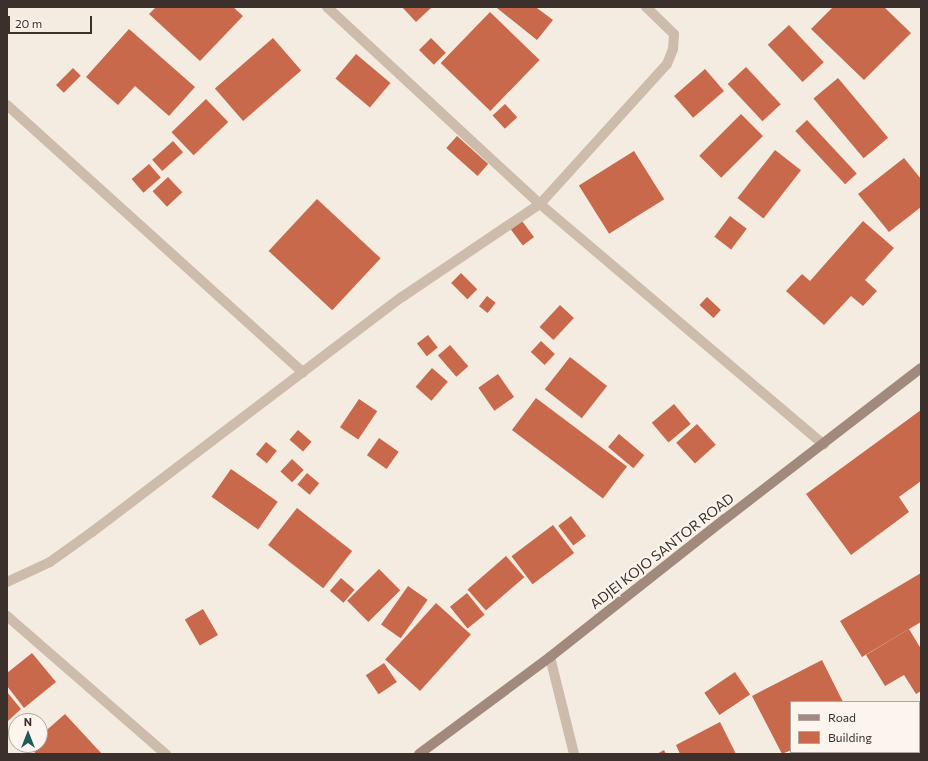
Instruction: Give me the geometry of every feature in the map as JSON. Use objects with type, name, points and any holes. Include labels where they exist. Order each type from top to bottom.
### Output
[{"type":"street","points":[[327,7],[540,204],[824,445]]},
{"type":"street","points":[[7,582],[50,562],[92,532],[402,297],[540,204],[667,64],[673,49],[674,34],[646,7]]},
{"type":"street","points":[[7,105],[303,372]]},
{"type":"street","name":"ADJEI KOJO SANTOR ROAD","points":[[419,754],[550,657],[725,518],[824,445],[921,368]]},
{"type":"street","points":[[7,616],[166,754]]},
{"type":"street","points":[[550,657],[574,754]]},
{"type":"building","points":[[156,7],[233,7],[243,16],[200,61],[149,14]]},
{"type":"building","points":[[402,7],[432,7],[416,22]]},
{"type":"building","points":[[538,7],[537,8],[553,20],[537,40],[497,8]]},
{"type":"building","points":[[833,7],[884,7],[911,33],[864,80],[811,29]]},
{"type":"building","points":[[490,12],[540,60],[490,111],[441,63]]},
{"type":"building","points":[[789,25],[824,62],[803,82],[768,45]]},
{"type":"building","points":[[129,29],[195,87],[169,116],[135,86],[118,105],[86,77]]},
{"type":"building","points":[[273,38],[301,70],[243,121],[215,89]]},
{"type":"building","points":[[431,38],[446,53],[434,65],[419,50]]},
{"type":"building","points":[[356,54],[390,83],[370,107],[335,79]]},
{"type":"building","points":[[746,67],[781,104],[762,121],[728,84]]},
{"type":"building","points":[[73,68],[81,76],[64,93],[56,85]]},
{"type":"building","points":[[705,69],[724,91],[693,118],[674,96]]},
{"type":"building","points":[[838,78],[888,138],[864,158],[813,99]]},
{"type":"building","points":[[206,99],[228,122],[194,155],[171,132]]},
{"type":"building","points":[[505,104],[517,117],[505,129],[493,116]]},
{"type":"building","points":[[741,114],[763,136],[721,178],[699,156]]},
{"type":"building","points":[[807,120],[857,173],[845,184],[795,131]]},
{"type":"building","points":[[457,136],[488,164],[478,176],[446,148]]},
{"type":"building","points":[[173,141],[183,152],[162,171],[152,160]]},
{"type":"building","points":[[775,150],[801,170],[763,218],[737,198]]},
{"type":"building","points":[[634,151],[664,199],[609,234],[579,185]]},
{"type":"building","points":[[904,158],[921,179],[921,207],[889,232],[858,194]]},
{"type":"building","points":[[149,164],[161,178],[143,193],[132,179]]},
{"type":"building","points":[[168,177],[182,192],[167,207],[153,191]]},
{"type":"building","points":[[317,199],[381,258],[332,310],[269,251]]},
{"type":"building","points":[[730,216],[747,229],[731,249],[714,237]]},
{"type":"building","points":[[522,221],[534,237],[523,245],[511,229]]},
{"type":"building","points":[[863,221],[894,248],[865,280],[877,291],[863,306],[851,296],[824,325],[786,291],[802,274],[810,281]]},
{"type":"building","points":[[461,273],[477,289],[467,299],[451,283]]},
{"type":"building","points":[[487,296],[496,303],[488,313],[479,306]]},
{"type":"building","points":[[707,297],[721,310],[713,318],[699,305]]},
{"type":"building","points":[[560,305],[574,318],[553,340],[540,327]]},
{"type":"building","points":[[428,335],[438,348],[427,356],[417,344]]},
{"type":"building","points":[[541,341],[555,354],[545,365],[531,352]]},
{"type":"building","points":[[450,345],[468,366],[456,377],[438,355]]},
{"type":"building","points":[[570,357],[607,386],[582,418],[545,389]]},
{"type":"building","points":[[432,368],[448,382],[431,401],[416,387]]},
{"type":"building","points":[[498,374],[514,397],[494,411],[478,388]]},
{"type":"building","points":[[536,398],[627,467],[603,499],[512,430]]},
{"type":"building","points":[[359,399],[377,411],[358,439],[340,427]]},
{"type":"building","points":[[674,404],[691,424],[668,443],[652,423]]},
{"type":"building","points":[[921,410],[921,481],[899,497],[909,512],[851,555],[806,494]]},
{"type":"building","points":[[697,424],[716,445],[695,464],[676,443]]},
{"type":"building","points":[[298,430],[312,442],[303,452],[289,440]]},
{"type":"building","points":[[619,434],[644,455],[633,468],[608,447]]},
{"type":"building","points":[[379,438],[399,452],[387,469],[367,455]]},
{"type":"building","points":[[266,442],[277,451],[267,463],[256,454]]},
{"type":"building","points":[[292,459],[304,470],[292,482],[280,471]]},
{"type":"building","points":[[231,469],[278,502],[258,530],[211,497]]},
{"type":"building","points":[[307,473],[319,483],[310,495],[297,484]]},
{"type":"building","points":[[297,508],[352,551],[323,588],[268,545]]},
{"type":"building","points":[[571,516],[586,536],[573,546],[558,526]]},
{"type":"building","points":[[553,525],[574,553],[533,584],[511,556]]},
{"type":"building","points":[[506,556],[524,577],[486,611],[468,589]]},
{"type":"building","points":[[379,569],[400,590],[368,622],[347,601]]},
{"type":"building","points":[[921,573],[921,622],[862,657],[840,621]]},
{"type":"building","points":[[341,578],[355,590],[343,603],[330,591]]},
{"type":"building","points":[[408,586],[428,600],[401,638],[381,625]]},
{"type":"building","points":[[467,593],[485,615],[468,629],[450,607]]},
{"type":"building","points":[[436,603],[471,634],[420,691],[385,659]]},
{"type":"building","points":[[203,609],[218,635],[200,645],[185,620]]},
{"type":"building","points":[[909,629],[921,649],[921,691],[916,694],[904,675],[885,686],[866,655]]},
{"type":"building","points":[[32,653],[56,682],[24,708],[7,686],[7,673]]},
{"type":"building","points":[[822,660],[842,701],[790,701],[790,750],[782,754],[752,696]]},
{"type":"building","points":[[384,663],[397,682],[379,694],[366,675]]},
{"type":"building","points":[[735,672],[750,694],[719,715],[704,693]]},
{"type":"building","points":[[7,692],[21,709],[17,713],[8,713],[8,721]]},
{"type":"building","points":[[65,714],[102,754],[36,754],[35,753],[48,753],[48,729]]},
{"type":"building","points":[[720,722],[736,754],[680,754],[676,745]]},
{"type":"building","points":[[920,722],[921,754],[909,754],[920,753]]},
{"type":"building","points":[[664,750],[666,754],[657,754]]}]
